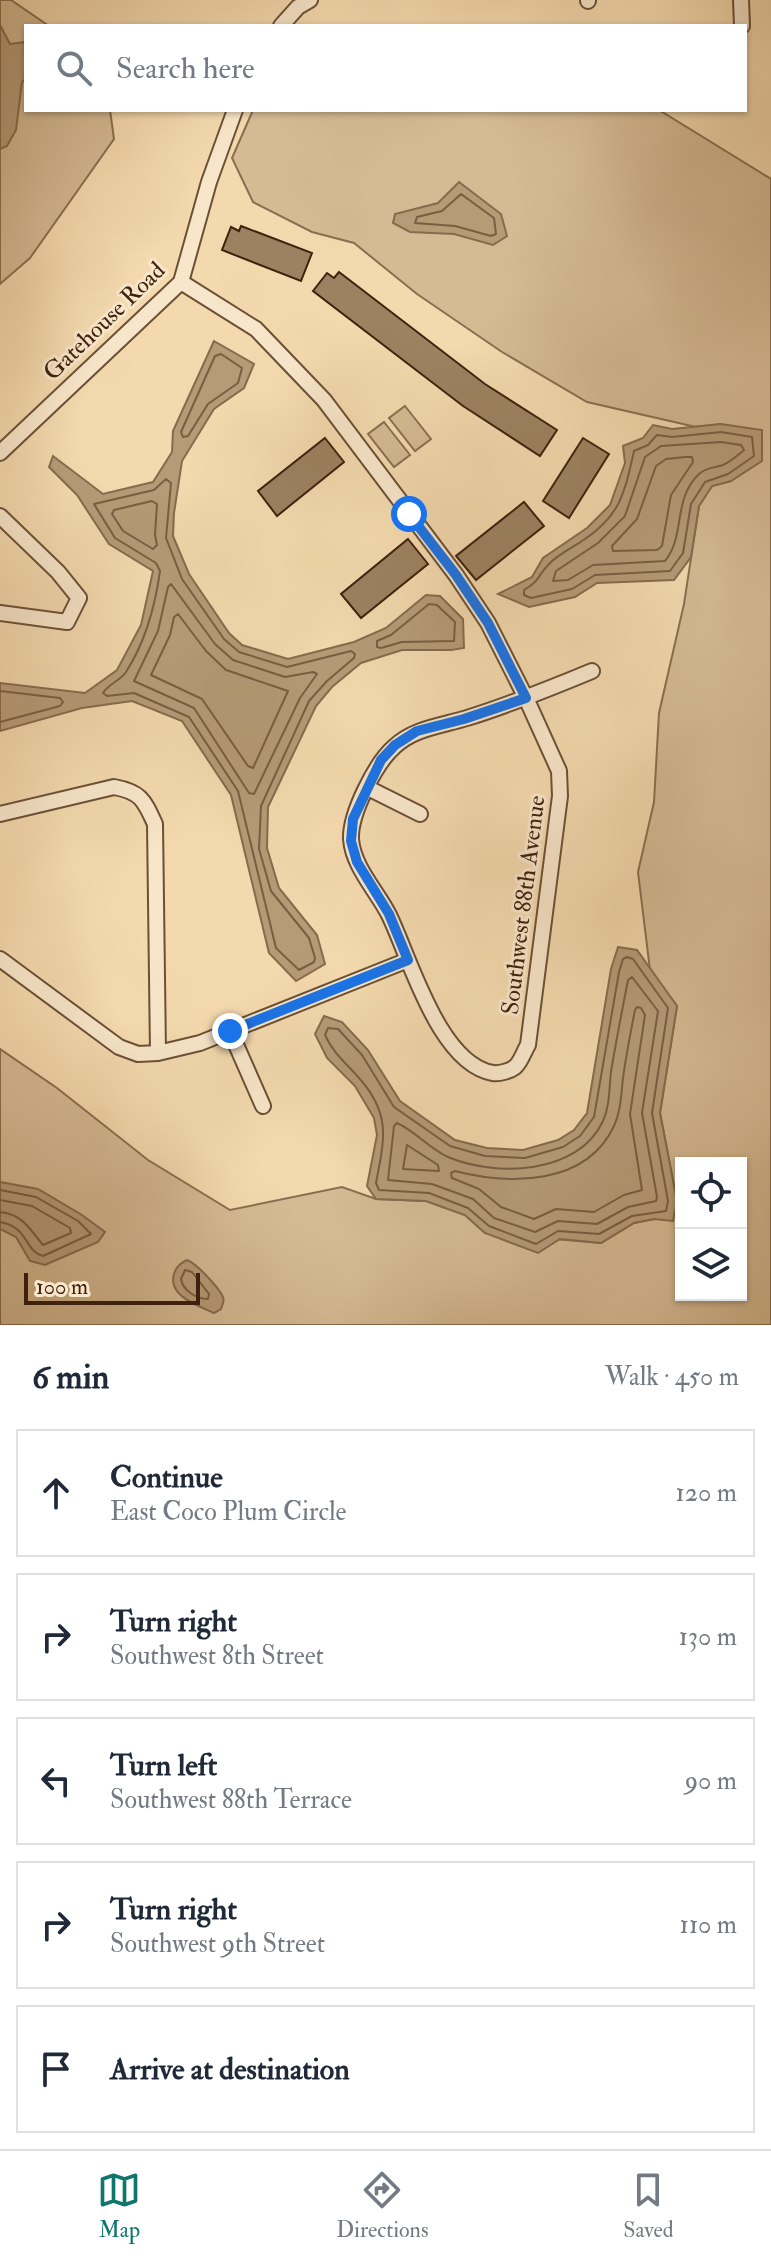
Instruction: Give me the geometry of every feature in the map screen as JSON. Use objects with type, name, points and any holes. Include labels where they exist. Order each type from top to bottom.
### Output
[{"type":"street","points":[[741,0],[742,24]]},
{"type":"street","points":[[282,24],[299,2]]},
{"type":"street","name":"Gatehouse Road","points":[[0,453],[181,282],[209,182],[234,112]]},
{"type":"street","name":"Southwest 88th Avenue","points":[[181,282],[256,329],[324,400],[488,623],[559,771],[560,796],[528,1045],[515,1067],[498,1074],[480,1070],[453,1046],[429,1011],[408,960]]},
{"type":"street","points":[[0,516],[58,572],[79,598],[67,622],[0,613]]},
{"type":"street","points":[[0,959],[119,1047],[138,1054],[158,1053],[200,1043],[408,960],[389,914],[357,862],[351,841],[353,819],[381,760],[395,745],[417,731],[526,698],[592,671]]},
{"type":"street","points":[[0,814],[114,787],[132,790],[145,802],[155,824],[158,1053]]},
{"type":"street","points":[[368,788],[420,814]]},
{"type":"street","points":[[230,1031],[263,1106]]},
{"type":"shaded area","points":[[0,0],[11,0],[46,24],[24,24],[24,112],[110,112],[114,139],[30,258],[0,284]]},
{"type":"shaded area","points":[[252,112],[662,112],[771,179],[771,1325],[0,1325],[0,1049],[57,1088],[148,1160],[230,1210],[342,1187],[376,1199],[426,1201],[465,1215],[485,1233],[601,1243],[634,1223],[654,1219],[675,1203],[675,1301],[747,1301],[747,1157],[675,1157],[675,1191],[660,1113],[677,1006],[650,970],[638,872],[654,802],[659,713],[684,604],[699,506],[712,486],[731,481],[721,424],[696,427],[587,402],[502,352],[417,294],[354,243],[312,232],[253,202],[232,158]]},
{"type":"shaded area","points":[[405,406],[431,439],[415,451],[389,418]]},
{"type":"shaded area","points":[[384,422],[410,455],[394,467],[368,434]]},
{"type":"water","points":[[0,25],[10,44],[24,42],[24,80],[16,130],[7,146],[0,149]]},
{"type":"water","points":[[459,182],[501,214],[507,236],[493,245],[454,234],[410,232],[393,223],[395,214],[438,203]]},
{"type":"water","points":[[214,341],[254,364],[244,388],[214,409],[182,461],[173,536],[189,574],[229,633],[242,645],[288,659],[354,642],[386,628],[426,595],[440,596],[463,619],[464,648],[402,650],[361,663],[332,687],[316,706],[268,807],[267,848],[279,888],[317,935],[325,964],[296,981],[269,953],[231,795],[182,721],[132,701],[82,708],[0,731],[0,683],[85,693],[117,670],[141,625],[153,571],[109,544],[77,495],[49,467],[53,456],[103,494],[153,482],[172,452],[173,431]]},
{"type":"water","points":[[721,424],[762,430],[762,461],[731,481],[712,486],[699,506],[691,557],[674,580],[597,583],[575,597],[529,607],[498,594],[532,577],[543,558],[587,528],[610,505],[625,463],[623,446],[643,438],[653,425],[672,429]]},
{"type":"water","points":[[618,947],[637,950],[677,1006],[660,1113],[675,1191],[673,1221],[654,1219],[634,1223],[601,1243],[560,1239],[538,1253],[485,1233],[465,1215],[426,1201],[376,1199],[367,1186],[377,1135],[374,1118],[355,1086],[327,1058],[315,1034],[324,1016],[342,1022],[368,1050],[400,1101],[455,1140],[487,1148],[523,1150],[558,1140],[574,1130],[587,1113],[611,969]]},
{"type":"water","points":[[0,1182],[38,1189],[105,1232],[98,1242],[45,1265],[30,1261],[16,1237],[0,1229]]},
{"type":"water","points":[[187,1260],[201,1270],[219,1291],[223,1299],[221,1309],[214,1313],[200,1307],[175,1288],[175,1272]]},
{"type":"building","points":[[241,226],[312,253],[301,281],[222,250],[231,227],[239,231]]},
{"type":"building","points":[[339,272],[485,384],[557,430],[540,456],[463,406],[313,291],[327,273],[334,278]]},
{"type":"building","points":[[325,438],[344,462],[277,516],[258,491]]},
{"type":"building","points":[[583,438],[609,454],[569,518],[543,501]]},
{"type":"building","points":[[524,502],[544,526],[476,580],[456,556]]},
{"type":"building","points":[[408,539],[428,564],[361,618],[341,594]]},
{"type":"route","points":[[230,1031],[408,960],[389,914],[357,862],[351,841],[353,819],[381,760],[395,745],[417,731],[526,698],[488,623],[409,514]]}]
